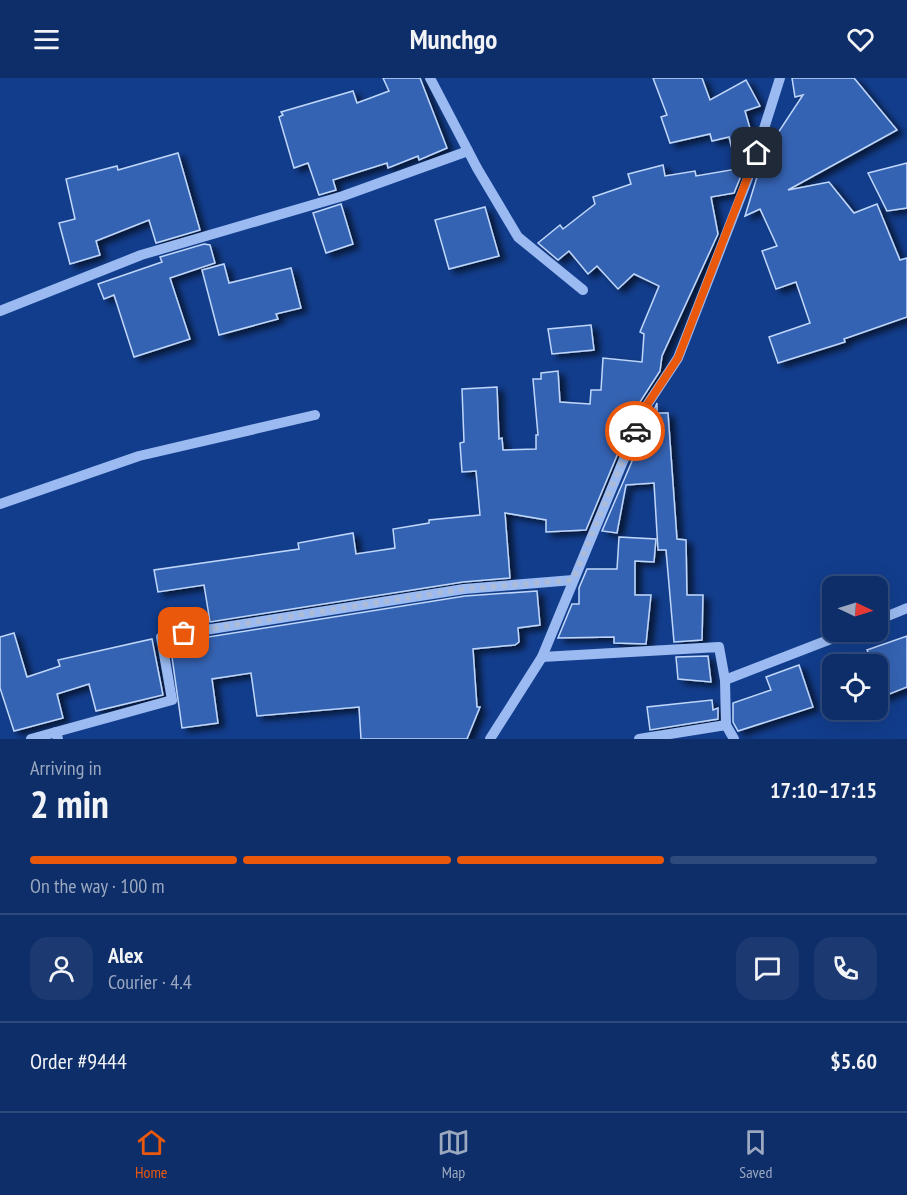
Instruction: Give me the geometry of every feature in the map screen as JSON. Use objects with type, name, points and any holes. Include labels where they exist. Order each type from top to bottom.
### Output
[{"type":"street","points":[[430,78],[468,151],[518,237],[582,290]]},
{"type":"street","points":[[490,739],[542,657],[645,408],[678,358],[750,173],[780,78]]},
{"type":"street","points":[[0,311],[141,255],[343,196],[468,151]]},
{"type":"street","points":[[0,504],[139,456],[315,415]]},
{"type":"street","points":[[31,739],[57,735],[172,700],[161,637],[464,589],[573,580]]},
{"type":"street","points":[[888,616],[907,608]]},
{"type":"street","points":[[725,680],[823,642]]},
{"type":"street","points":[[542,657],[719,647],[725,680],[726,724],[734,739]]},
{"type":"street","points":[[639,739],[726,724]]},
{"type":"building","points":[[383,78],[420,78],[447,148],[419,160],[418,156],[388,168],[387,163],[333,180],[336,190],[319,195],[308,163],[294,168],[279,117],[283,115],[281,112],[353,91],[357,103],[389,91]]},
{"type":"building","points":[[653,78],[702,78],[710,100],[746,80],[760,106],[745,111],[753,139],[743,171],[734,193],[711,197],[718,234],[662,356],[660,371],[638,405],[586,530],[546,532],[546,520],[505,513],[510,578],[463,582],[210,622],[204,585],[158,592],[154,570],[299,549],[298,543],[353,533],[356,554],[395,548],[393,529],[429,523],[429,520],[480,515],[476,471],[462,472],[460,443],[464,442],[462,389],[497,387],[499,439],[502,438],[503,450],[536,449],[536,435],[538,435],[533,379],[541,379],[541,373],[558,371],[560,402],[590,404],[591,390],[601,390],[603,358],[642,362],[644,334],[640,332],[659,286],[634,274],[618,289],[597,266],[588,274],[569,251],[558,260],[538,243],[560,225],[563,229],[595,204],[593,197],[631,184],[628,174],[663,165],[665,176],[695,171],[696,176],[737,169],[729,137],[712,141],[710,134],[670,143],[661,117],[667,115]]},
{"type":"building","points":[[792,78],[854,78],[897,130],[788,190],[829,182],[854,213],[877,204],[900,260],[907,258],[907,317],[844,339],[845,342],[778,363],[769,337],[810,323],[796,282],[776,289],[762,251],[777,246],[760,209],[745,216],[764,154],[803,95],[795,97]]},
{"type":"building","points":[[178,153],[200,230],[156,243],[149,220],[96,241],[100,255],[70,264],[59,223],[75,219],[66,179],[117,166],[118,170]]},
{"type":"building","points":[[907,163],[907,208],[887,211],[868,173]]},
{"type":"building","points":[[341,204],[353,244],[326,253],[313,213]]},
{"type":"building","points":[[485,207],[499,256],[449,269],[435,220]]},
{"type":"building","points":[[204,244],[210,245],[215,263],[170,278],[190,339],[134,357],[114,295],[104,299],[98,284],[162,262],[160,257]]},
{"type":"building","points":[[224,264],[229,283],[291,268],[301,308],[276,314],[278,319],[219,335],[202,270]]},
{"type":"building","points":[[591,325],[594,350],[552,354],[548,329]]},
{"type":"building","points":[[657,403],[657,413],[668,413],[677,539],[686,540],[687,595],[703,595],[702,640],[674,642],[666,550],[658,550],[654,483],[626,485],[617,533],[602,531]]},
{"type":"building","points":[[619,537],[656,539],[654,562],[635,561],[635,595],[651,595],[646,644],[614,643],[614,637],[558,638],[572,604],[579,604],[579,588],[587,569],[617,569]]},
{"type":"building","points":[[537,591],[540,625],[518,628],[519,642],[515,645],[473,649],[477,707],[480,707],[467,739],[361,739],[359,707],[257,716],[251,673],[212,679],[218,723],[182,728],[170,643],[465,596]]},
{"type":"building","points":[[14,633],[27,677],[60,666],[58,660],[152,639],[163,695],[96,711],[89,684],[57,694],[63,718],[14,731],[0,688],[0,637]]},
{"type":"building","points":[[907,636],[907,687],[888,695],[888,654],[869,654],[867,650]]},
{"type":"building","points":[[708,656],[711,682],[678,679],[676,657]]},
{"type":"building","points":[[799,665],[813,707],[738,731],[733,722],[733,703],[771,690],[766,677]]},
{"type":"building","points":[[712,700],[713,710],[718,708],[718,719],[650,730],[647,707]]},
{"type":"way so far","points":[[184,633],[464,589],[573,580],[635,431]]},
{"type":"route","points":[[635,431],[645,408],[678,358],[757,153]]}]
